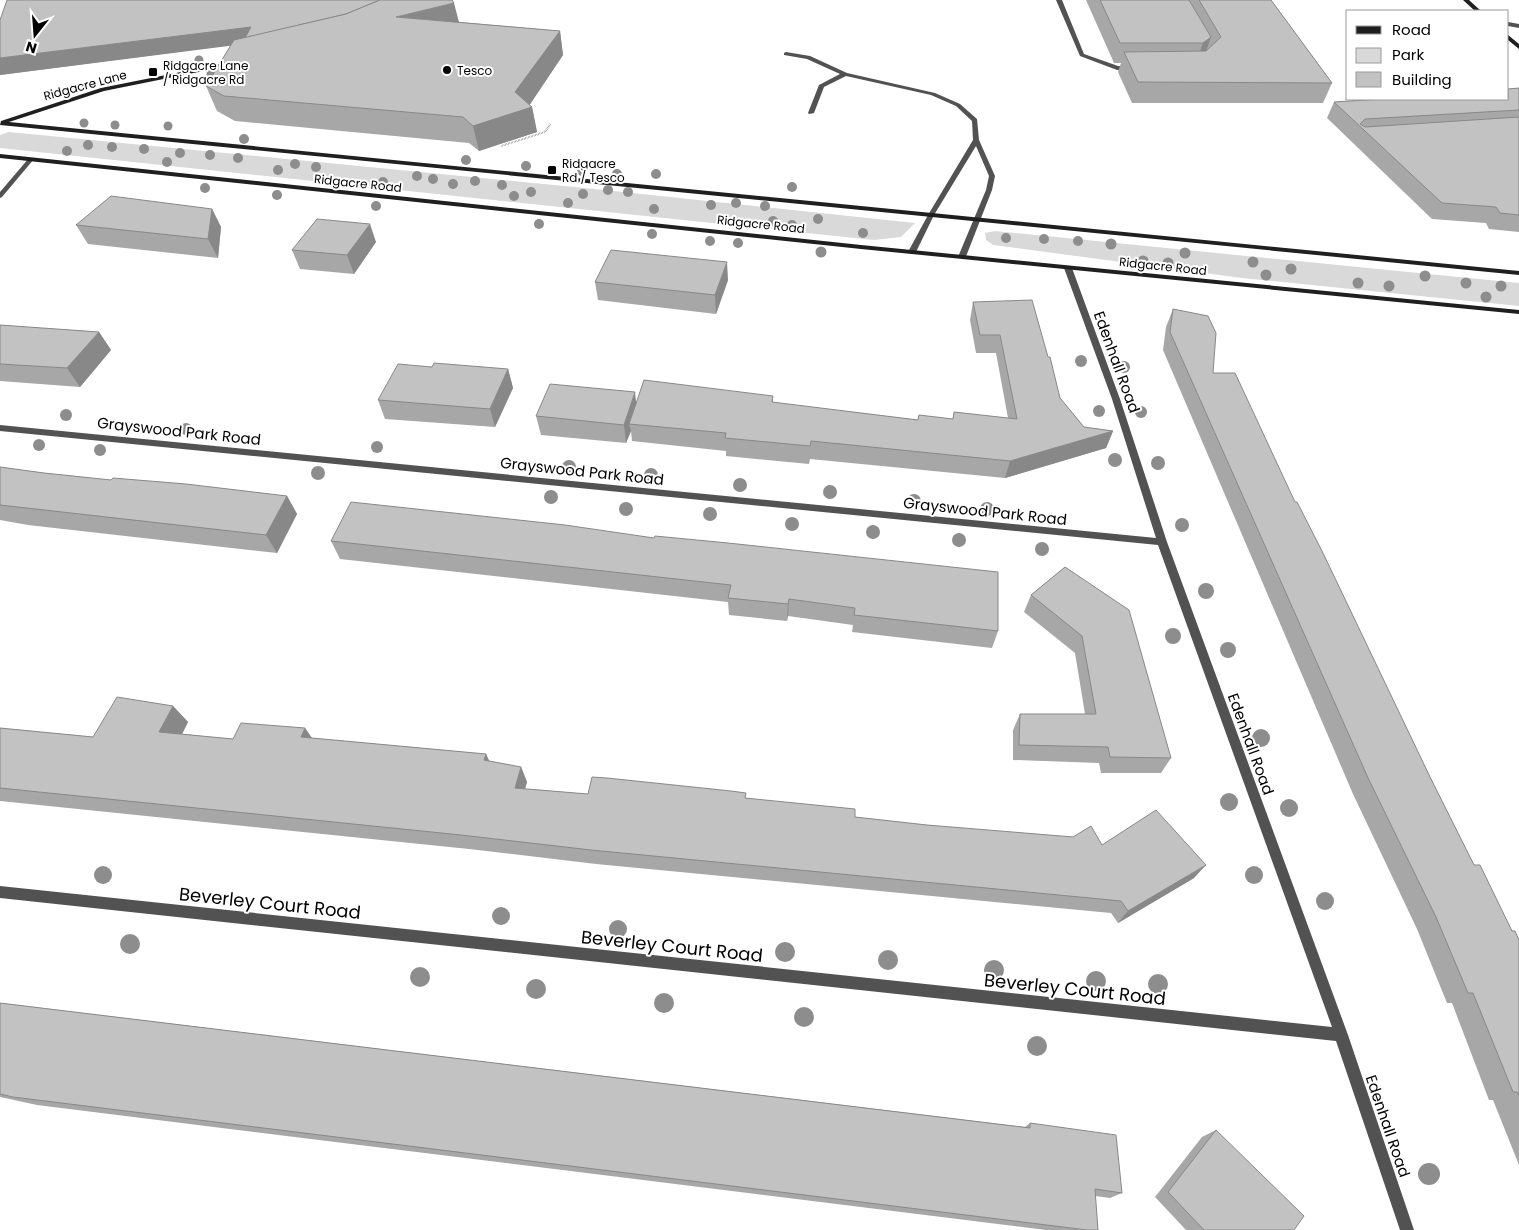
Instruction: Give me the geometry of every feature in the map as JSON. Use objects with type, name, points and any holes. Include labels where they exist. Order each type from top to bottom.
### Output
[{"type":"street","points":[[1058,0],[1082,55],[1117,68],[1144,68]]},
{"type":"street","points":[[1466,0],[1477,10]]},
{"type":"street","points":[[1509,38],[1519,46]]},
{"type":"street","points":[[786,54],[808,57],[846,74],[933,94],[958,104],[975,120],[976,140],[992,176],[962,257]]},
{"type":"street","name":"Ridgacre Lane","points":[[0,123],[103,89],[240,62]]},
{"type":"street","points":[[811,113],[821,86],[846,74]]},
{"type":"street","name":"Ridgacre Road","points":[[0,123],[1519,273]]},
{"type":"street","points":[[912,252],[931,215],[976,140]]},
{"type":"street","name":"Ridgacre Road","points":[[0,156],[912,252],[1519,312]]},
{"type":"street","points":[[0,196],[30,159]]},
{"type":"street","name":"Edenhall Road","points":[[1068,268],[1116,399],[1162,542],[1341,1035],[1407,1230]]},
{"type":"street","name":"Grayswood Park Road","points":[[0,428],[1162,542]]},
{"type":"street","name":"Beverley Court Road","points":[[0,892],[1341,1035]]},
{"type":"path","points":[[501,146],[545,132],[551,123]]},
{"type":"green space","points":[[9,132],[585,188],[915,223],[901,237],[874,240],[0,148],[0,135]]},
{"type":"green space","points":[[995,231],[1519,283],[1519,306],[1242,278],[993,245],[986,240],[985,233]]},
{"type":"building","points":[[7,0],[380,0],[346,14],[245,38],[251,27],[0,58],[0,20]]},
{"type":"building","points":[[380,0],[452,0],[454,3],[396,17],[560,31],[515,92],[532,107],[473,126],[463,117],[224,96],[206,86],[234,40],[346,14]]},
{"type":"building","points":[[1100,0],[1189,0],[1211,37],[1203,43],[1120,43]]},
{"type":"building","points":[[1199,0],[1271,0],[1332,83],[1138,82],[1124,52],[1206,51],[1221,37]]},
{"type":"building","points":[[1519,88],[1519,110],[1365,119],[1360,124],[1365,127],[1519,117],[1519,215],[1500,213],[1496,207],[1442,203],[1334,102],[1366,100],[1509,100],[1509,89]]},
{"type":"building","points":[[111,196],[212,209],[208,239],[76,225]]},
{"type":"building","points":[[317,219],[370,224],[347,255],[292,250]]},
{"type":"building","points":[[611,250],[727,262],[715,295],[595,282]]},
{"type":"building","points":[[1032,300],[1048,357],[1050,357],[1060,398],[1084,427],[1113,431],[1010,461],[811,441],[810,446],[725,438],[726,433],[629,424],[644,380],[773,396],[772,402],[918,420],[919,415],[953,419],[954,412],[1017,419],[1000,335],[980,335],[973,302]]},
{"type":"building","points":[[1173,309],[1208,316],[1216,333],[1213,373],[1235,373],[1295,502],[1297,502],[1322,551],[1474,865],[1480,865],[1512,931],[1515,931],[1519,940],[1519,1096],[1517,1092],[1513,1092],[1473,993],[1468,993],[1436,917],[1369,780],[1170,332]]},
{"type":"building","points":[[0,325],[99,332],[67,368],[0,364]]},
{"type":"building","points":[[434,363],[508,369],[490,409],[378,400],[398,364],[432,367]]},
{"type":"building","points":[[550,384],[635,392],[624,425],[536,416]]},
{"type":"building","points":[[0,467],[111,480],[113,478],[186,484],[287,496],[266,535],[0,505]]},
{"type":"building","points":[[351,502],[565,525],[654,538],[655,536],[728,543],[998,572],[998,631],[854,615],[855,608],[789,599],[788,604],[728,598],[731,585],[331,541]]},
{"type":"building","points":[[1065,567],[1129,610],[1171,758],[1110,757],[1108,747],[1019,745],[1020,714],[1096,714],[1082,636],[1031,595]]},
{"type":"building","points":[[117,697],[173,706],[159,732],[233,739],[241,723],[305,728],[301,737],[486,754],[484,760],[521,767],[515,788],[588,794],[592,777],[607,778],[746,793],[745,798],[855,809],[855,817],[927,825],[1073,837],[1091,826],[1102,845],[1156,810],[1206,865],[1128,911],[1121,901],[591,850],[0,788],[0,728],[93,737]]},
{"type":"building","points":[[0,1003],[1030,1128],[1030,1123],[1116,1135],[1122,1193],[1095,1189],[1098,1230],[1087,1230],[13,1097],[0,1094]]},
{"type":"building","points":[[1216,1130],[1304,1216],[1294,1230],[1204,1230],[1168,1192]]},
{"type":"place","name":"Tesco","points":[[447,70]]},
{"type":"place","name":"Ridgacre Lane / Ridgacre Rd","points":[[153,72]]},
{"type":"place","name":"Ridgacre Rd / Tesco","points":[[552,170]]}]
